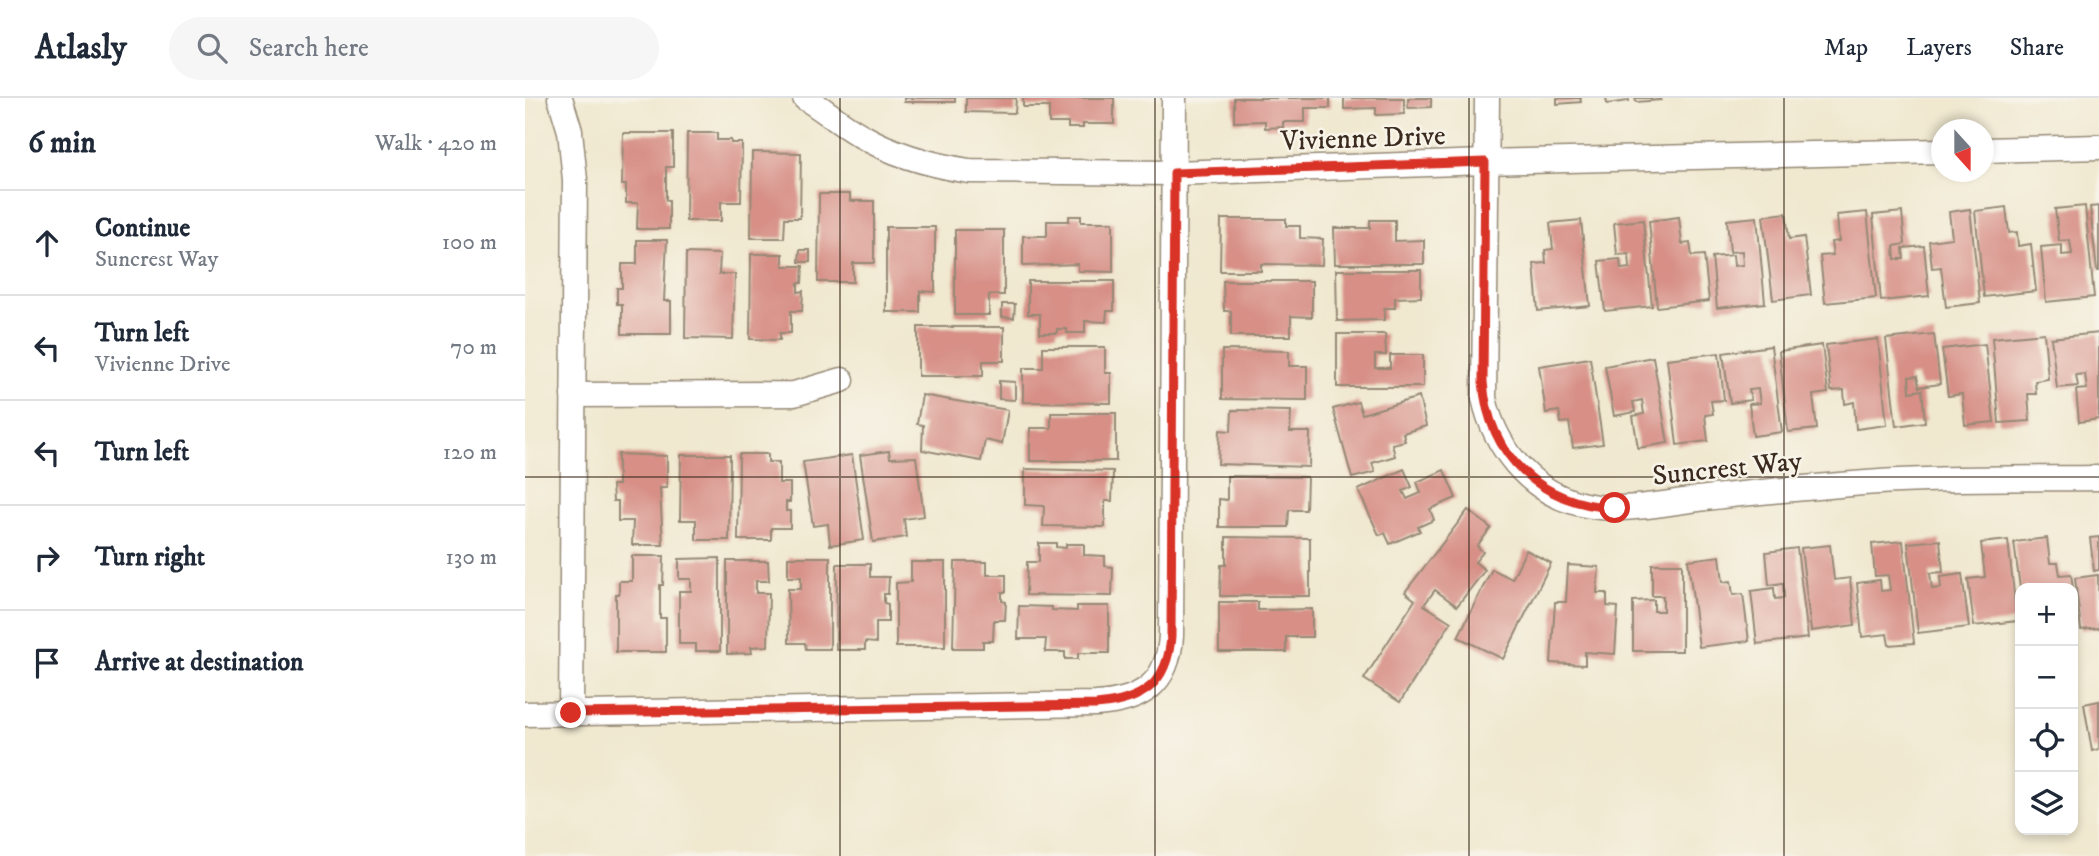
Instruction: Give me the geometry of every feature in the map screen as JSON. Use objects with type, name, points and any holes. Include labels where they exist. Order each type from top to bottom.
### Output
[{"type":"street","points":[[560,98],[570,131],[575,180],[571,713]]},
{"type":"street","points":[[525,714],[1096,705],[1128,699],[1149,688],[1166,665],[1171,636],[1174,98]]},
{"type":"street","name":"Suncrest Way","points":[[1486,98],[1483,382],[1486,406],[1493,428],[1510,457],[1536,483],[1574,503],[1615,508],[1844,484],[2099,478]]},
{"type":"street","name":"Vivienne Drive","points":[[815,101],[859,135],[884,148],[941,166],[1000,172],[1174,173],[1931,151]]},
{"type":"street","points":[[1994,150],[2099,147]]},
{"type":"street","points":[[573,395],[794,394],[842,380]]},
{"type":"building","points":[[904,98],[955,98],[955,102],[904,102]]},
{"type":"building","points":[[966,98],[1016,98],[1015,113],[966,112]]},
{"type":"building","points":[[1023,98],[1114,98],[1114,124],[1083,124],[1083,128],[1068,128],[1068,123],[1049,123],[1049,107],[1023,107]]},
{"type":"building","points":[[1234,98],[1330,98],[1330,108],[1305,108],[1305,122],[1283,122],[1283,127],[1265,128],[1265,121],[1234,122]]},
{"type":"building","points":[[1344,98],[1404,98],[1404,114],[1376,115],[1376,108],[1344,109]]},
{"type":"building","points":[[1408,98],[1431,98],[1431,107],[1408,108]]},
{"type":"building","points":[[1557,98],[1580,98],[1581,102],[1557,104]]},
{"type":"building","points":[[1606,98],[1628,98],[1629,101],[1607,104]]},
{"type":"building","points":[[1635,98],[1661,98],[1661,100],[1636,102]]},
{"type":"building","points":[[623,133],[673,133],[673,167],[666,167],[669,229],[637,229],[638,203],[626,203],[626,185],[622,185]]},
{"type":"building","points":[[687,133],[717,133],[717,140],[742,143],[741,202],[721,202],[721,221],[686,221]]},
{"type":"building","points":[[752,152],[801,153],[800,218],[785,218],[784,238],[751,238]]},
{"type":"building","points":[[819,194],[850,194],[850,201],[874,201],[874,263],[853,263],[853,282],[818,282]]},
{"type":"building","points":[[2085,206],[2094,297],[2046,302],[2041,247],[2062,245],[2062,255],[2072,254],[2070,240],[2059,241],[2055,209]]},
{"type":"building","points":[[2099,206],[2099,271],[2097,271],[2090,207]]},
{"type":"building","points":[[2006,207],[2009,233],[2017,232],[2018,246],[2031,244],[2036,291],[1984,297],[1975,211]]},
{"type":"building","points":[[1970,209],[1980,303],[1946,307],[1941,267],[1932,268],[1929,241],[1952,238],[1949,212]]},
{"type":"building","points":[[1867,212],[1876,298],[1825,303],[1820,256],[1833,255],[1831,242],[1839,241],[1837,215]]},
{"type":"building","points":[[1902,212],[1905,244],[1894,246],[1895,259],[1904,259],[1903,248],[1924,246],[1929,296],[1881,301],[1873,215]]},
{"type":"building","points":[[1786,213],[1789,239],[1804,237],[1811,295],[1773,300],[1763,216]]},
{"type":"building","points":[[1069,216],[1081,216],[1081,222],[1113,222],[1113,272],[1078,271],[1078,264],[1023,266],[1023,236],[1047,236],[1047,221],[1069,221]]},
{"type":"building","points":[[1679,217],[1682,244],[1690,243],[1692,256],[1704,255],[1709,301],[1657,307],[1649,221]]},
{"type":"building","points":[[1757,217],[1765,303],[1717,308],[1712,257],[1733,255],[1734,266],[1743,265],[1742,251],[1730,252],[1727,220]]},
{"type":"building","points":[[1221,219],[1286,219],[1286,226],[1300,226],[1300,238],[1323,239],[1322,265],[1261,264],[1261,271],[1220,271]]},
{"type":"building","points":[[1370,220],[1395,220],[1395,241],[1424,240],[1424,264],[1335,264],[1334,228],[1370,228]]},
{"type":"building","points":[[1581,220],[1590,306],[1538,311],[1534,264],[1546,263],[1545,250],[1553,249],[1550,223]]},
{"type":"building","points":[[1643,220],[1652,306],[1605,311],[1599,261],[1620,259],[1621,269],[1630,268],[1629,254],[1617,255],[1614,223]]},
{"type":"building","points":[[886,227],[935,227],[935,292],[920,291],[920,312],[886,312]]},
{"type":"building","points":[[955,230],[1004,230],[1004,295],[989,295],[989,315],[955,315]]},
{"type":"building","points":[[637,240],[667,240],[664,301],[671,301],[671,334],[622,334],[622,304],[617,304],[617,288],[622,288],[622,264],[637,264]]},
{"type":"building","points":[[800,250],[810,250],[810,262],[799,262]]},
{"type":"building","points":[[686,253],[720,254],[719,274],[735,274],[733,339],[685,338]]},
{"type":"building","points":[[751,254],[783,254],[783,266],[803,266],[802,283],[798,283],[798,292],[803,291],[802,311],[791,311],[791,333],[780,333],[780,340],[750,339]]},
{"type":"building","points":[[1336,270],[1421,270],[1421,297],[1395,298],[1395,308],[1384,308],[1384,320],[1337,321]]},
{"type":"building","points":[[1028,281],[1114,281],[1114,311],[1107,311],[1106,322],[1085,321],[1085,333],[1067,333],[1067,329],[1057,329],[1057,333],[1040,333],[1040,314],[1028,314]]},
{"type":"building","points":[[1223,281],[1312,281],[1312,317],[1291,316],[1291,336],[1231,336],[1231,311],[1224,311]]},
{"type":"building","points":[[1002,304],[1015,304],[1014,318],[1002,317]]},
{"type":"building","points":[[918,327],[1004,327],[1004,361],[983,361],[983,376],[918,376]]},
{"type":"building","points":[[2044,333],[2048,379],[2035,381],[2036,394],[2028,394],[2030,421],[1999,423],[1992,338]]},
{"type":"building","points":[[2099,333],[2099,419],[2079,422],[2076,390],[2087,389],[2085,374],[2076,375],[2078,386],[2057,388],[2051,338]]},
{"type":"building","points":[[1337,334],[1385,334],[1386,355],[1375,355],[1375,368],[1390,368],[1390,355],[1423,355],[1423,387],[1337,387]]},
{"type":"building","points":[[1934,334],[1940,384],[1919,387],[1917,376],[1909,377],[1910,392],[1922,390],[1925,422],[1896,426],[1886,339]]},
{"type":"building","points":[[1878,339],[1887,425],[1856,429],[1854,402],[1845,404],[1844,390],[1831,391],[1826,345]]},
{"type":"building","points":[[1985,344],[1994,422],[1965,425],[1962,394],[1948,396],[1942,349]]},
{"type":"building","points":[[1822,345],[1828,393],[1813,395],[1817,429],[1788,432],[1779,351]]},
{"type":"building","points":[[1771,346],[1782,432],[1753,436],[1749,404],[1760,403],[1758,389],[1749,390],[1751,400],[1730,403],[1723,353]]},
{"type":"building","points":[[1043,347],[1105,347],[1105,373],[1111,373],[1111,403],[1023,402],[1023,368],[1043,368]]},
{"type":"building","points":[[1222,350],[1289,351],[1289,366],[1307,366],[1307,400],[1222,399]]},
{"type":"building","points":[[1719,353],[1724,400],[1711,401],[1713,414],[1705,415],[1708,441],[1677,445],[1667,359]]},
{"type":"building","points":[[1653,357],[1668,443],[1638,448],[1633,416],[1644,414],[1642,400],[1633,402],[1635,412],[1614,416],[1605,366]]},
{"type":"building","points":[[1590,358],[1603,444],[1573,448],[1569,422],[1561,423],[1559,411],[1546,413],[1539,366]]},
{"type":"building","points":[[999,381],[1015,382],[1015,400],[999,399]]},
{"type":"building","points":[[922,395],[1008,410],[1002,444],[985,440],[981,461],[922,450],[923,425],[917,424]]},
{"type":"building","points":[[1419,397],[1426,426],[1403,433],[1405,441],[1392,444],[1395,456],[1372,463],[1375,472],[1352,478],[1333,409],[1358,402],[1362,414]]},
{"type":"building","points":[[1232,410],[1291,411],[1290,432],[1310,432],[1309,467],[1218,464],[1220,430],[1231,431]]},
{"type":"building","points":[[1051,413],[1116,413],[1116,461],[1030,461],[1030,428],[1051,428]]},
{"type":"building","points":[[889,451],[890,458],[916,457],[924,516],[904,519],[906,537],[873,542],[860,455]]},
{"type":"building","points":[[618,454],[667,456],[667,488],[660,488],[663,545],[632,545],[633,521],[618,521],[618,501],[613,501],[612,485],[618,485]]},
{"type":"building","points":[[739,454],[768,454],[768,462],[779,462],[779,483],[790,483],[790,502],[786,502],[786,511],[790,511],[790,528],[771,528],[771,540],[738,540]]},
{"type":"building","points":[[681,455],[730,455],[729,540],[696,540],[696,520],[680,520]]},
{"type":"building","points":[[852,455],[864,540],[830,545],[828,524],[813,526],[803,462]]},
{"type":"building","points":[[1025,469],[1113,471],[1112,501],[1105,501],[1105,527],[1043,526],[1044,506],[1025,505]]},
{"type":"building","points":[[1404,469],[1412,487],[1403,491],[1407,499],[1421,493],[1417,482],[1444,470],[1456,498],[1430,509],[1434,520],[1418,527],[1420,531],[1390,544],[1385,533],[1379,535],[1358,490]]},
{"type":"building","points":[[1227,476],[1307,477],[1306,510],[1289,510],[1288,527],[1219,527],[1219,499],[1227,500]]},
{"type":"building","points":[[1468,510],[1491,528],[1477,546],[1483,552],[1475,562],[1485,570],[1457,606],[1435,590],[1424,605],[1451,622],[1400,702],[1364,679],[1415,600],[1405,592]]},
{"type":"building","points":[[1226,537],[1310,538],[1310,596],[1220,596],[1221,565],[1226,565]]},
{"type":"building","points":[[2099,537],[2099,570],[2094,571],[2090,538]]},
{"type":"building","points":[[2047,538],[2050,563],[2058,563],[2060,575],[2071,574],[2072,583],[2019,583],[2014,542]]},
{"type":"building","points":[[1940,540],[1943,572],[1930,573],[1932,589],[1941,588],[1940,577],[1962,574],[1969,627],[1918,633],[1908,543]]},
{"type":"building","points":[[2008,540],[2015,621],[1974,626],[1968,579],[1985,577],[1981,543]]},
{"type":"building","points":[[1903,541],[1914,643],[1889,645],[1887,634],[1862,637],[1857,583],[1880,580],[1881,591],[1890,590],[1888,575],[1875,576],[1872,544]]},
{"type":"building","points":[[1039,543],[1056,543],[1056,547],[1066,548],[1066,544],[1084,544],[1084,555],[1105,556],[1105,566],[1113,567],[1112,596],[1026,595],[1027,562],[1039,562]]},
{"type":"building","points":[[1830,545],[1834,580],[1850,578],[1855,625],[1811,631],[1801,548]]},
{"type":"building","points":[[1797,548],[1808,638],[1757,644],[1751,591],[1774,588],[1775,599],[1784,598],[1783,583],[1769,585],[1766,552]]},
{"type":"building","points":[[1526,550],[1551,563],[1503,659],[1458,637],[1492,569],[1512,579]]},
{"type":"building","points":[[632,556],[664,556],[663,585],[660,585],[660,618],[666,618],[666,652],[616,652],[616,594],[619,594],[619,581],[632,581]]},
{"type":"building","points":[[1720,556],[1723,582],[1731,581],[1733,595],[1743,594],[1749,641],[1699,647],[1688,560]]},
{"type":"building","points":[[788,557],[830,557],[830,649],[806,649],[805,643],[789,643],[788,589],[801,589],[801,577],[788,577]]},
{"type":"building","points":[[720,558],[720,651],[696,651],[696,644],[679,644],[679,591],[691,591],[691,579],[679,579],[679,559]]},
{"type":"building","points":[[727,561],[768,561],[769,581],[756,581],[756,593],[769,593],[768,646],[751,647],[752,653],[727,654]]},
{"type":"building","points":[[911,562],[945,562],[945,647],[896,647],[896,583],[911,582]]},
{"type":"building","points":[[955,562],[987,562],[987,575],[1006,575],[1006,592],[1002,592],[1002,601],[1006,602],[1005,620],[994,620],[993,641],[983,641],[983,648],[953,648]]},
{"type":"building","points":[[837,564],[870,564],[870,577],[889,577],[888,594],[884,594],[884,603],[888,604],[888,622],[876,622],[876,643],[865,642],[865,650],[836,650]]},
{"type":"building","points":[[1652,564],[1682,564],[1682,651],[1633,651],[1633,601],[1654,600],[1654,611],[1663,611],[1663,596],[1652,596]]},
{"type":"building","points":[[1568,565],[1599,567],[1597,593],[1607,593],[1607,606],[1618,607],[1615,654],[1585,652],[1585,665],[1551,663],[1555,602],[1566,602]]},
{"type":"building","points":[[2098,575],[2099,628],[2081,630],[2078,583],[2075,578]]},
{"type":"building","points":[[1219,602],[1258,602],[1258,610],[1312,609],[1312,637],[1286,637],[1286,652],[1219,652]]},
{"type":"building","points":[[1019,606],[1077,611],[1077,606],[1109,606],[1109,653],[1078,653],[1078,659],[1065,659],[1065,652],[1045,652],[1046,639],[1018,639]]},
{"type":"building","points":[[2099,701],[2099,749],[2092,751],[2084,704]]},
{"type":"route","points":[[571,713],[1096,705],[1128,699],[1149,688],[1166,665],[1171,636],[1174,173],[1485,162],[1483,382],[1487,414],[1510,457],[1536,483],[1574,503],[1615,508]]}]
